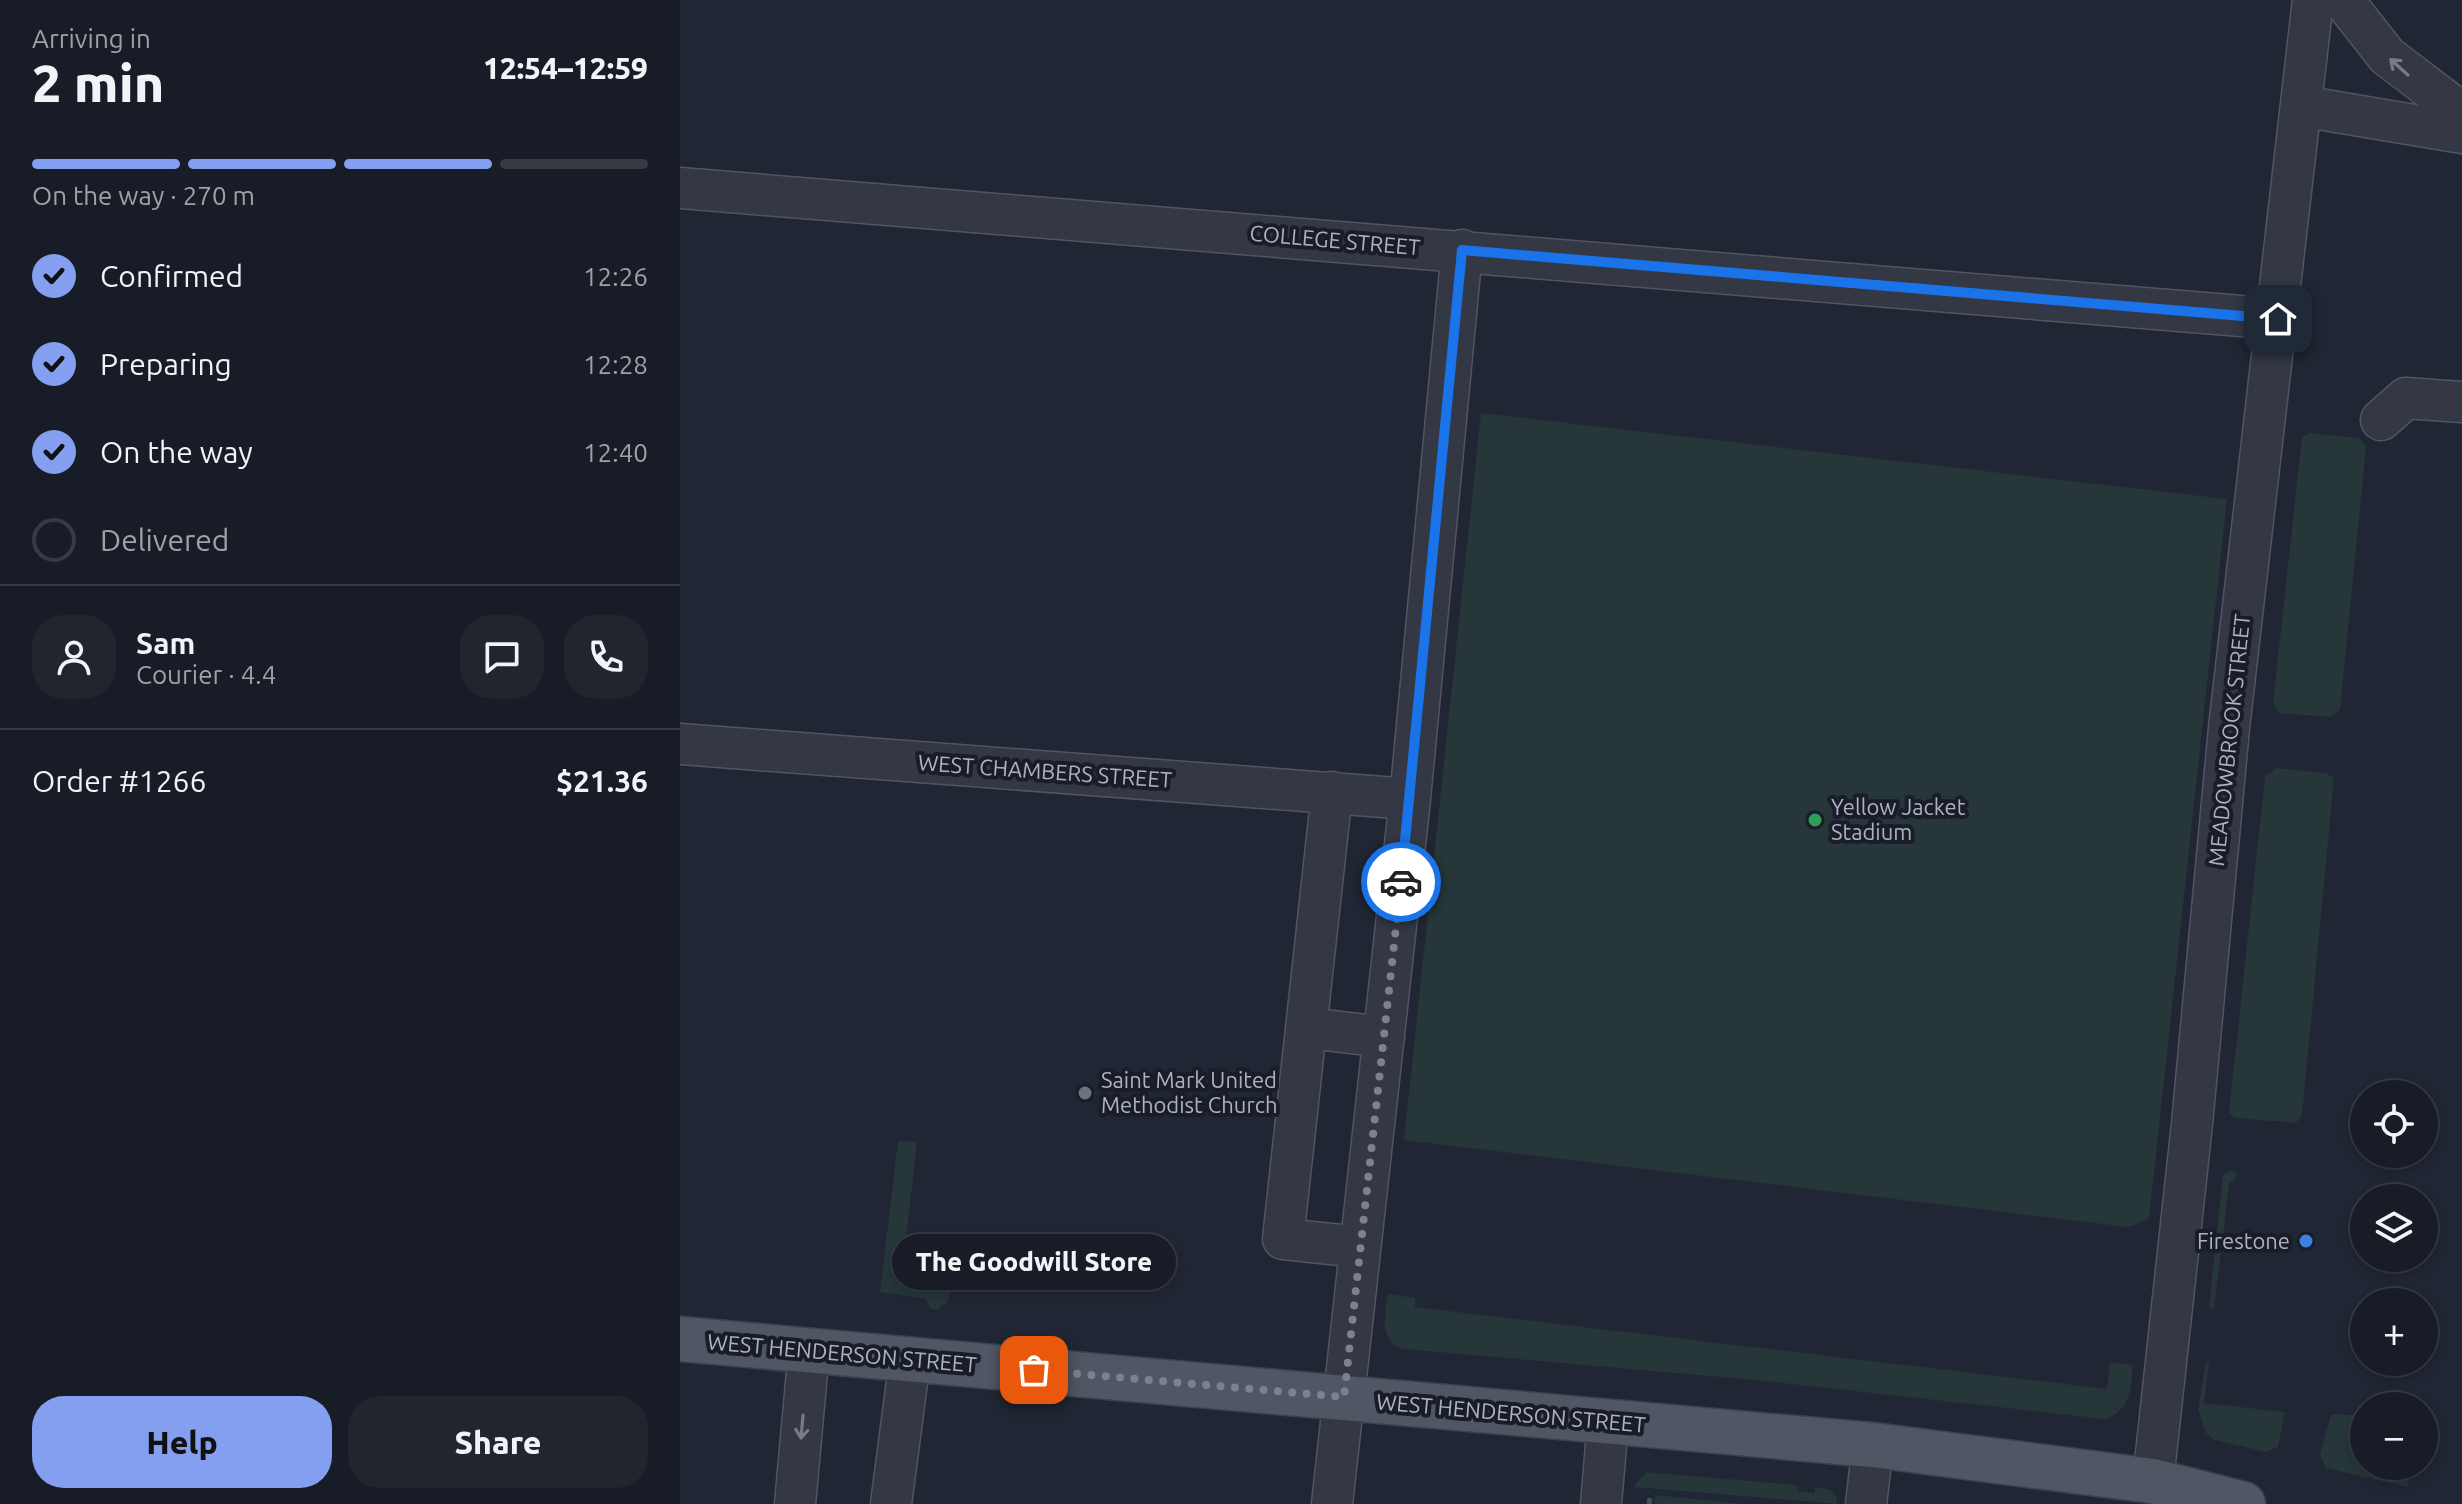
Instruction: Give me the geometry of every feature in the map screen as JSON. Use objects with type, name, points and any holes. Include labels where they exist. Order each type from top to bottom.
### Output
[{"type":"main road","name":"WEST HENDERSON STREET","points":[[680,1339],[1873,1445],[2055,1467],[2126,1488],[2243,1504]]},
{"type":"street","name":"MEADOWBROOK STREET","points":[[2126,1488],[2192,1124],[2229,728],[2313,0]]},
{"type":"street","points":[[2343,0],[2387,56],[2462,113]]},
{"type":"street","points":[[2301,106],[2462,133]]},
{"type":"street","name":"COLLEGE STREET","points":[[680,188],[2278,319]]},
{"type":"street","points":[[1332,1504],[1410,799],[1462,250]]},
{"type":"street","points":[[2381,420],[2406,398],[2462,402]]},
{"type":"street","name":"WEST CHAMBERS STREET","points":[[680,744],[1410,799]]},
{"type":"street","points":[[1332,792],[1283,1239],[1360,1247]]},
{"type":"street","points":[[1308,1028],[1384,1037]]},
{"type":"street","points":[[795,1504],[809,1350]]},
{"type":"street","points":[[891,1504],[910,1359]]},
{"type":"street","points":[[1601,1504],[1608,1422]]},
{"type":"street","points":[[1866,1504],[1873,1445]]},
{"type":"path","points":[[1649,1504],[1651,1492]]},
{"type":"shaded area","name":"Yellow Jacket Stadium","points":[[1481,413],[2227,499],[2149,1219],[2128,1227],[1404,1140]]},
{"type":"shaded area","points":[[2310,433],[2359,438],[2366,446],[2340,710],[2330,717],[2280,713],[2273,703],[2302,437]]},
{"type":"shaded area","points":[[2276,768],[2326,773],[2334,778],[2302,1116],[2296,1123],[2235,1118],[2229,1113],[2265,777]]},
{"type":"shaded area","points":[[898,1141],[917,1142],[906,1240],[954,1256],[948,1302],[936,1310],[930,1308],[926,1299],[880,1292]]},
{"type":"shaded area","points":[[2229,1171],[2236,1173],[2236,1177],[2229,1184],[2214,1311],[2209,1306],[2223,1175]]},
{"type":"shaded area","points":[[1388,1294],[1415,1298],[1415,1307],[2107,1389],[2110,1362],[2133,1365],[2125,1405],[2105,1419],[1755,1380],[1403,1349],[1395,1345],[1386,1333]]},
{"type":"shaded area","points":[[2206,1362],[2209,1363],[2204,1403],[2285,1412],[2278,1447],[2266,1452],[2215,1440],[2206,1433],[2198,1409]]},
{"type":"shaded area","points":[[2331,1414],[2350,1415],[2350,1474],[2326,1468],[2320,1455]]},
{"type":"shaded area","points":[[1646,1472],[1797,1485],[1797,1491],[1815,1493],[1815,1487],[1830,1490],[1836,1496],[1837,1504],[1634,1487]]},
{"type":"shaded area","points":[[2377,1480],[2409,1480],[2407,1487]]},
{"type":"shaded area","points":[[1655,1495],[1744,1504],[1654,1504]]},
{"type":"way so far","points":[[1034,1370],[1344,1397],[1401,882]]},
{"type":"place","name":"Yellow Jacket Stadium","points":[[1815,820]]},
{"type":"place","name":"Saint Mark United Methodist Church","points":[[1085,1093]]},
{"type":"place","name":"Firestone","points":[[2306,1241]]},
{"type":"place","name":"The Goodwill Store","points":[[1034,1370]]},
{"type":"route","points":[[1401,882],[1462,250],[2278,319]]}]
